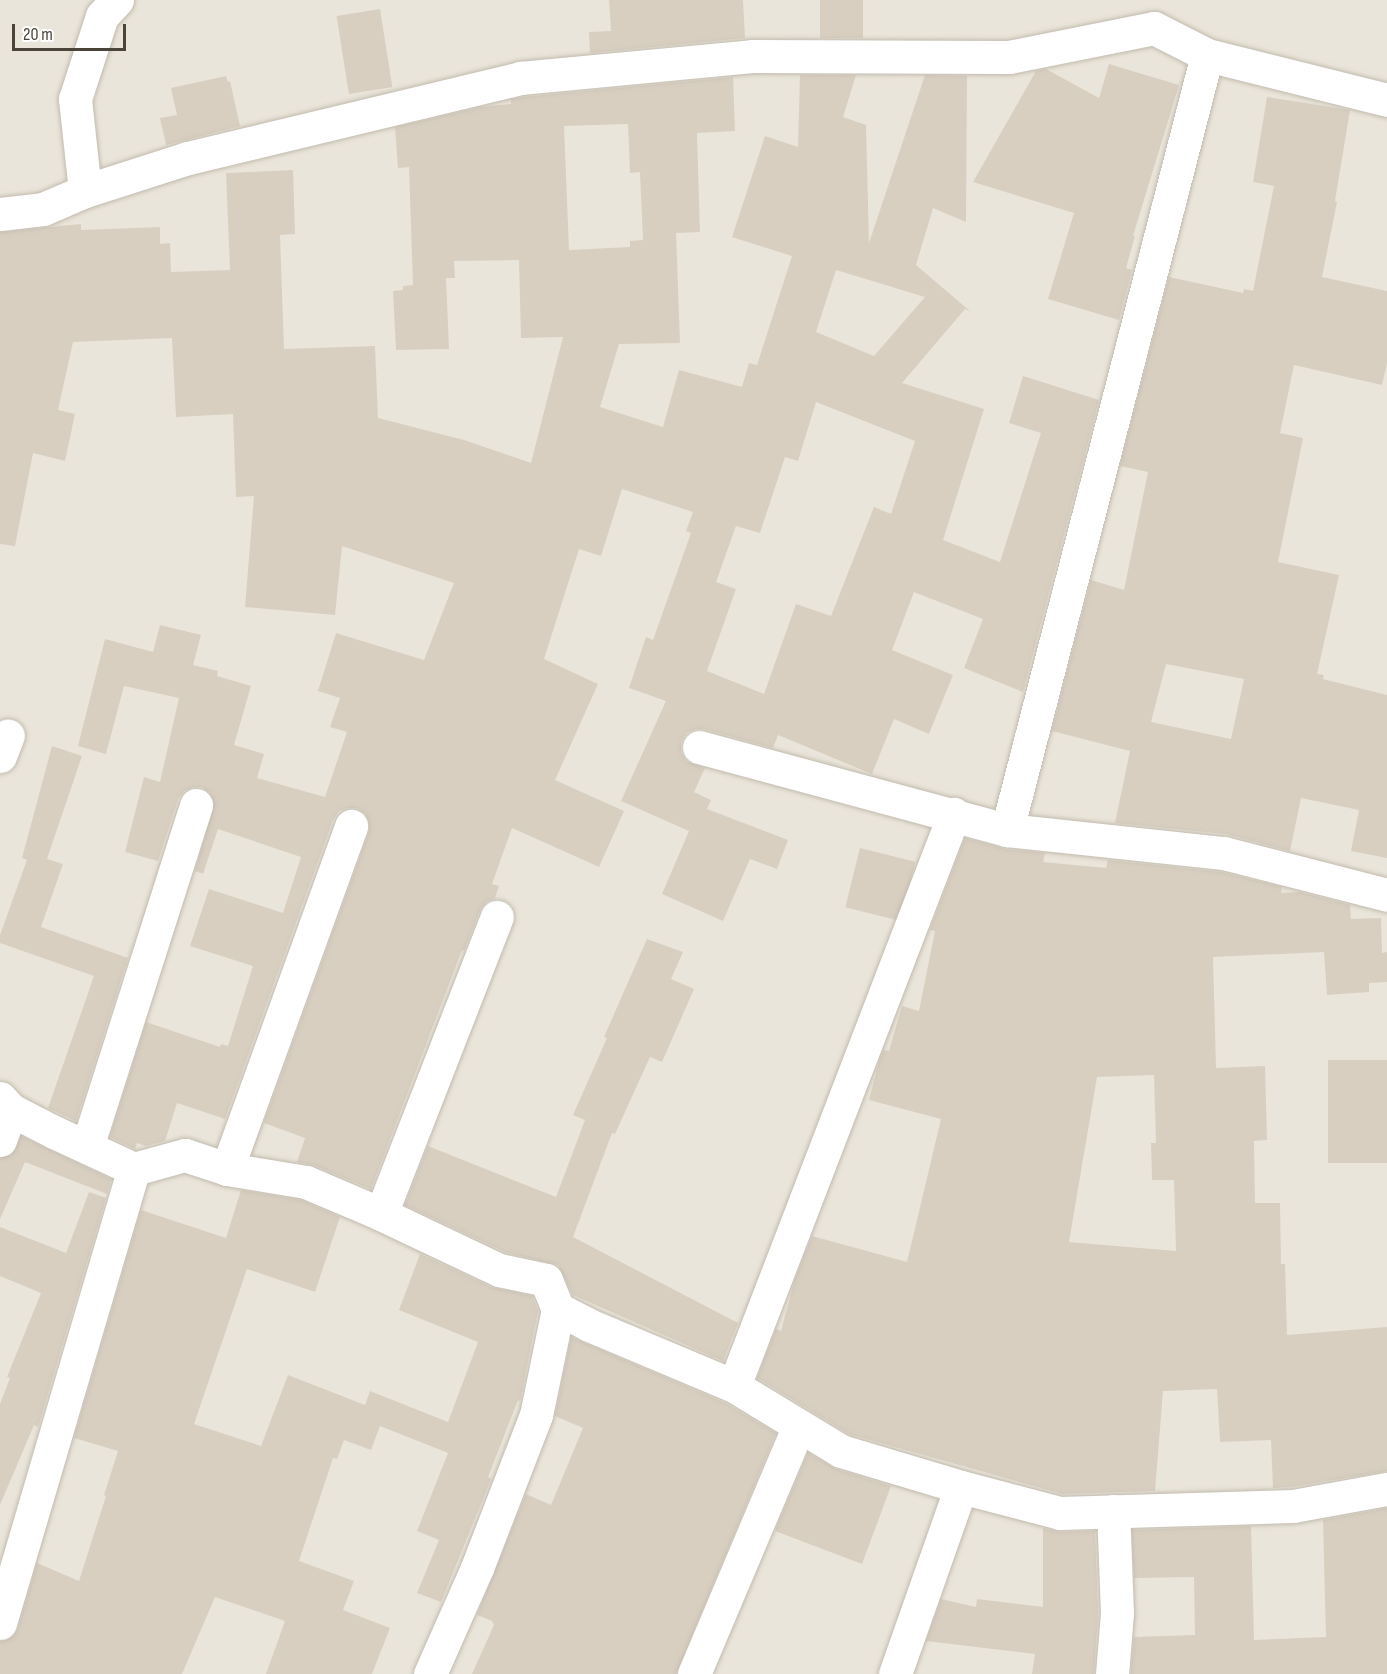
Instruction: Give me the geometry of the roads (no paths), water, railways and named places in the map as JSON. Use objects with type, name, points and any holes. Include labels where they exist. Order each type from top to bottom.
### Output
[{"type":"street","points":[[85,191],[75,99],[102,16],[117,0]]},
{"type":"street","points":[[0,214],[43,209],[85,191],[188,158],[520,78],[752,56],[1009,57],[1156,14],[1207,55],[1387,100]]},
{"type":"street","points":[[1008,830],[1207,55]]},
{"type":"street","points":[[699,747],[1008,830],[1224,853],[1387,895]]},
{"type":"street","points":[[87,1147],[196,805]]},
{"type":"street","points":[[734,1386],[954,814]]},
{"type":"street","points":[[227,1169],[351,826]]},
{"type":"street","points":[[381,1214],[497,917]]},
{"type":"street","points":[[0,1140],[6,1104],[134,1169],[185,1155],[227,1169],[306,1182],[381,1214],[499,1270],[546,1280],[558,1309],[536,1415],[477,1568],[430,1674]]},
{"type":"street","points":[[0,1623],[134,1169]]},
{"type":"street","points":[[558,1309],[589,1326],[734,1386],[841,1451],[960,1487],[1060,1513],[1293,1506],[1387,1489]]},
{"type":"street","points":[[694,1674],[800,1426]]},
{"type":"street","points":[[895,1674],[960,1487]]},
{"type":"street","points":[[1112,1674],[1117,1612],[1113,1511]]}]
